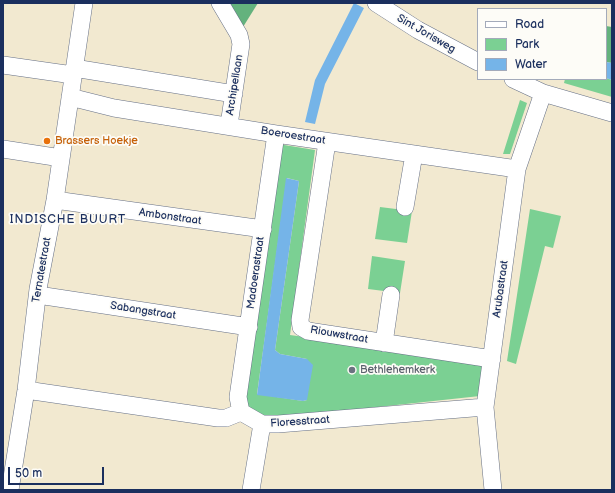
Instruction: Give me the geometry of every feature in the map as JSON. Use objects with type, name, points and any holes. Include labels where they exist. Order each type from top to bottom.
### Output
[{"type":"street","name":"Ternatestraat","points":[[10,490],[26,390],[38,295],[55,200],[84,3]]},
{"type":"street","name":"Archipellaan","points":[[220,3],[238,35],[241,44],[229,125]]},
{"type":"street","name":"Sint Jorisweg","points":[[376,3],[418,30],[477,61]]},
{"type":"street","points":[[3,65],[74,72],[234,94]]},
{"type":"street","points":[[515,80],[543,93],[612,113]]},
{"type":"street","name":"Arubastraat","points":[[493,490],[485,407],[517,168],[543,93]]},
{"type":"street","name":"Boeroestraat","points":[[70,97],[114,108],[229,125],[276,134],[517,168]]},
{"type":"street","name":"Madoerastraat","points":[[241,412],[238,397],[276,134]]},
{"type":"street","name":"Riouwstraat","points":[[327,142],[300,320],[302,327],[308,331],[492,359]]},
{"type":"street","points":[[3,149],[61,158]]},
{"type":"street","points":[[406,207],[414,154]]},
{"type":"street","name":"Ambonstraat","points":[[55,200],[263,230]]},
{"type":"street","name":"Sabangstraat","points":[[38,295],[249,327]]},
{"type":"street","points":[[384,342],[391,295]]},
{"type":"street","points":[[26,390],[218,418],[226,418],[241,412]]},
{"type":"street","name":"Floresstraat","points":[[241,412],[262,424],[278,424],[485,407]]},
{"type":"street","points":[[251,490],[262,424]]},
{"type":"green space","points":[[228,3],[258,3],[243,27]]},
{"type":"green space","points":[[607,26],[612,27],[612,63],[607,62]]},
{"type":"green space","points":[[607,78],[612,80],[612,97],[564,83],[565,80],[607,80]]},
{"type":"green space","points":[[520,100],[527,103],[510,154],[503,154]]},
{"type":"green space","points":[[278,144],[315,150],[290,335],[444,356],[482,366],[480,396],[294,416],[262,416],[246,414],[242,395]],"holes":[[[287,178],[299,181],[275,350],[280,354],[307,359],[307,400],[303,401],[257,394]]]},
{"type":"green space","points":[[380,207],[412,211],[407,243],[375,239]]},
{"type":"green space","points":[[530,209],[561,216],[553,248],[545,246],[516,364],[507,361]]},
{"type":"green space","points":[[372,256],[405,261],[400,293],[368,289]]},
{"type":"water","points":[[354,3],[364,8],[325,84],[315,124],[305,122],[315,80]]},
{"type":"water","points":[[607,62],[612,63],[612,80],[607,78]]},
{"type":"water","points":[[286,178],[299,181],[275,350],[280,354],[307,359],[313,365],[307,400],[303,401],[257,395]]},
{"type":"place","name":"Brassers Hoekje","points":[[47,141]]},
{"type":"place","name":"Bethlehemkerk","points":[[352,370]]},
{"type":"district","name":"INDISCHE BUURT","points":[[68,220]]}]
